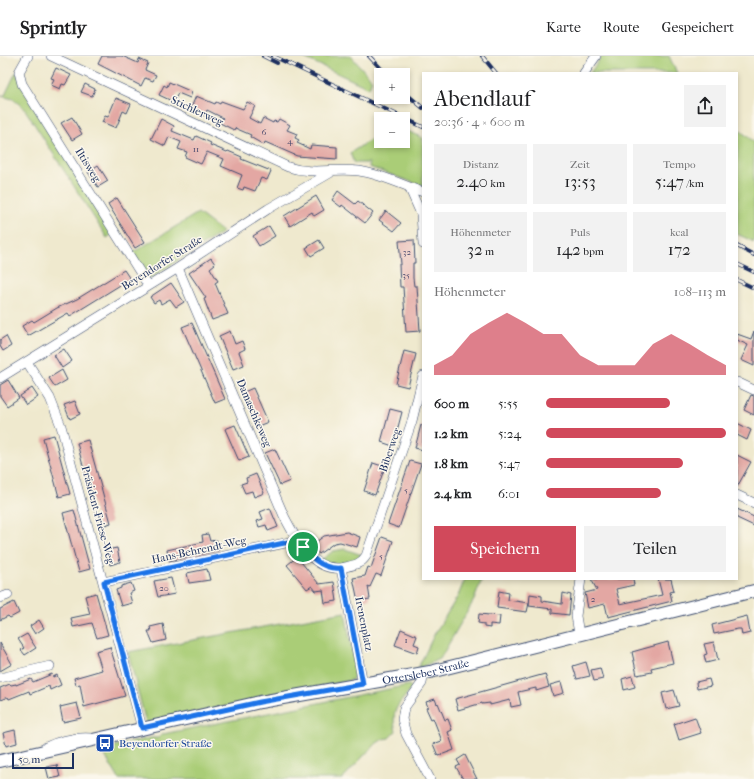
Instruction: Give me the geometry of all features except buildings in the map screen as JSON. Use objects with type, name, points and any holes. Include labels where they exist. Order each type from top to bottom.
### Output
[{"type":"main road","name":"Ottersleber Straße","points":[[0,761],[260,702],[424,673],[754,591]]},
{"type":"street","name":"Iltisweg","points":[[28,56],[19,72],[22,84],[148,285]]},
{"type":"street","name":"Stichlerweg","points":[[51,56],[288,167],[312,172],[352,170],[371,173],[422,192]]},
{"type":"street","points":[[585,72],[596,56]]},
{"type":"street","name":"Beyendorfer Straße","points":[[0,378],[148,285],[178,268],[314,181],[337,171]]},
{"type":"street","points":[[409,187],[419,205],[422,214]]},
{"type":"street","name":"Damaschkeweg","points":[[178,268],[281,508],[298,540],[316,562],[328,568],[341,568]]},
{"type":"street","name":"Präsident-Friese-Weg","points":[[27,362],[50,398],[58,419],[104,582],[142,728]]},
{"type":"street","name":"Biberweg","points":[[341,568],[357,564],[364,559],[412,421],[422,380]]},
{"type":"street","points":[[738,382],[754,390]]},
{"type":"street","points":[[738,495],[754,503]]},
{"type":"street","name":"Hans-Behrendt-Weg","points":[[104,582],[298,540]]},
{"type":"street","name":"Irenenplatz","points":[[341,568],[363,684]]},
{"type":"street","points":[[579,634],[576,617],[581,580]]},
{"type":"street","points":[[0,678],[50,666]]},
{"type":"street","points":[[424,673],[422,683],[404,708],[402,719],[406,734],[430,779]]},
{"type":"street","points":[[60,747],[78,748],[97,744],[116,734]]},
{"type":"street","points":[[37,752],[57,742],[77,737],[99,738]]},
{"type":"green space","points":[[300,56],[351,56],[372,80],[369,88]]},
{"type":"green space","points":[[602,56],[669,56],[677,72],[591,72]]},
{"type":"green space","points":[[16,72],[112,234],[107,238],[24,108],[13,99],[1,96],[5,95]]},
{"type":"green space","points":[[738,129],[754,142],[754,242],[738,234]]},
{"type":"green space","points":[[410,132],[422,138],[422,186],[369,167],[369,163],[354,163],[350,153],[374,138],[374,148],[410,148]]},
{"type":"green space","points":[[198,213],[223,232],[147,280],[132,253]]},
{"type":"green space","points":[[345,549],[362,555],[353,561],[342,563],[320,561],[333,551]]},
{"type":"green space","points":[[465,580],[482,580],[474,600],[440,659],[418,668],[435,633],[458,596]]},
{"type":"green space","points":[[345,612],[355,667],[355,673],[352,680],[146,723],[128,652]]},
{"type":"green space","points":[[409,685],[412,688],[395,712],[394,724],[396,731],[389,738],[383,739],[374,745],[342,779],[119,779],[101,749],[151,738],[158,738],[163,734]]},
{"type":"railway","points":[[263,56],[277,63]]},
{"type":"railway","points":[[273,56],[422,127]]},
{"type":"railway","points":[[369,56],[380,68]]},
{"type":"railway","points":[[482,56],[495,72]]},
{"type":"railway","points":[[410,97],[422,107]]},
{"type":"railway","points":[[738,247],[754,255]]},
{"type":"railway","points":[[738,264],[754,272]]},
{"type":"railway","points":[[738,280],[754,288]]},
{"type":"place","name":"Beyendorfer Straße","points":[[105,743]]},
{"type":"route","points":[[298,540],[303,547],[319,564],[328,568],[341,568],[363,684],[260,702],[142,728],[104,582],[273,547],[298,540]]}]
